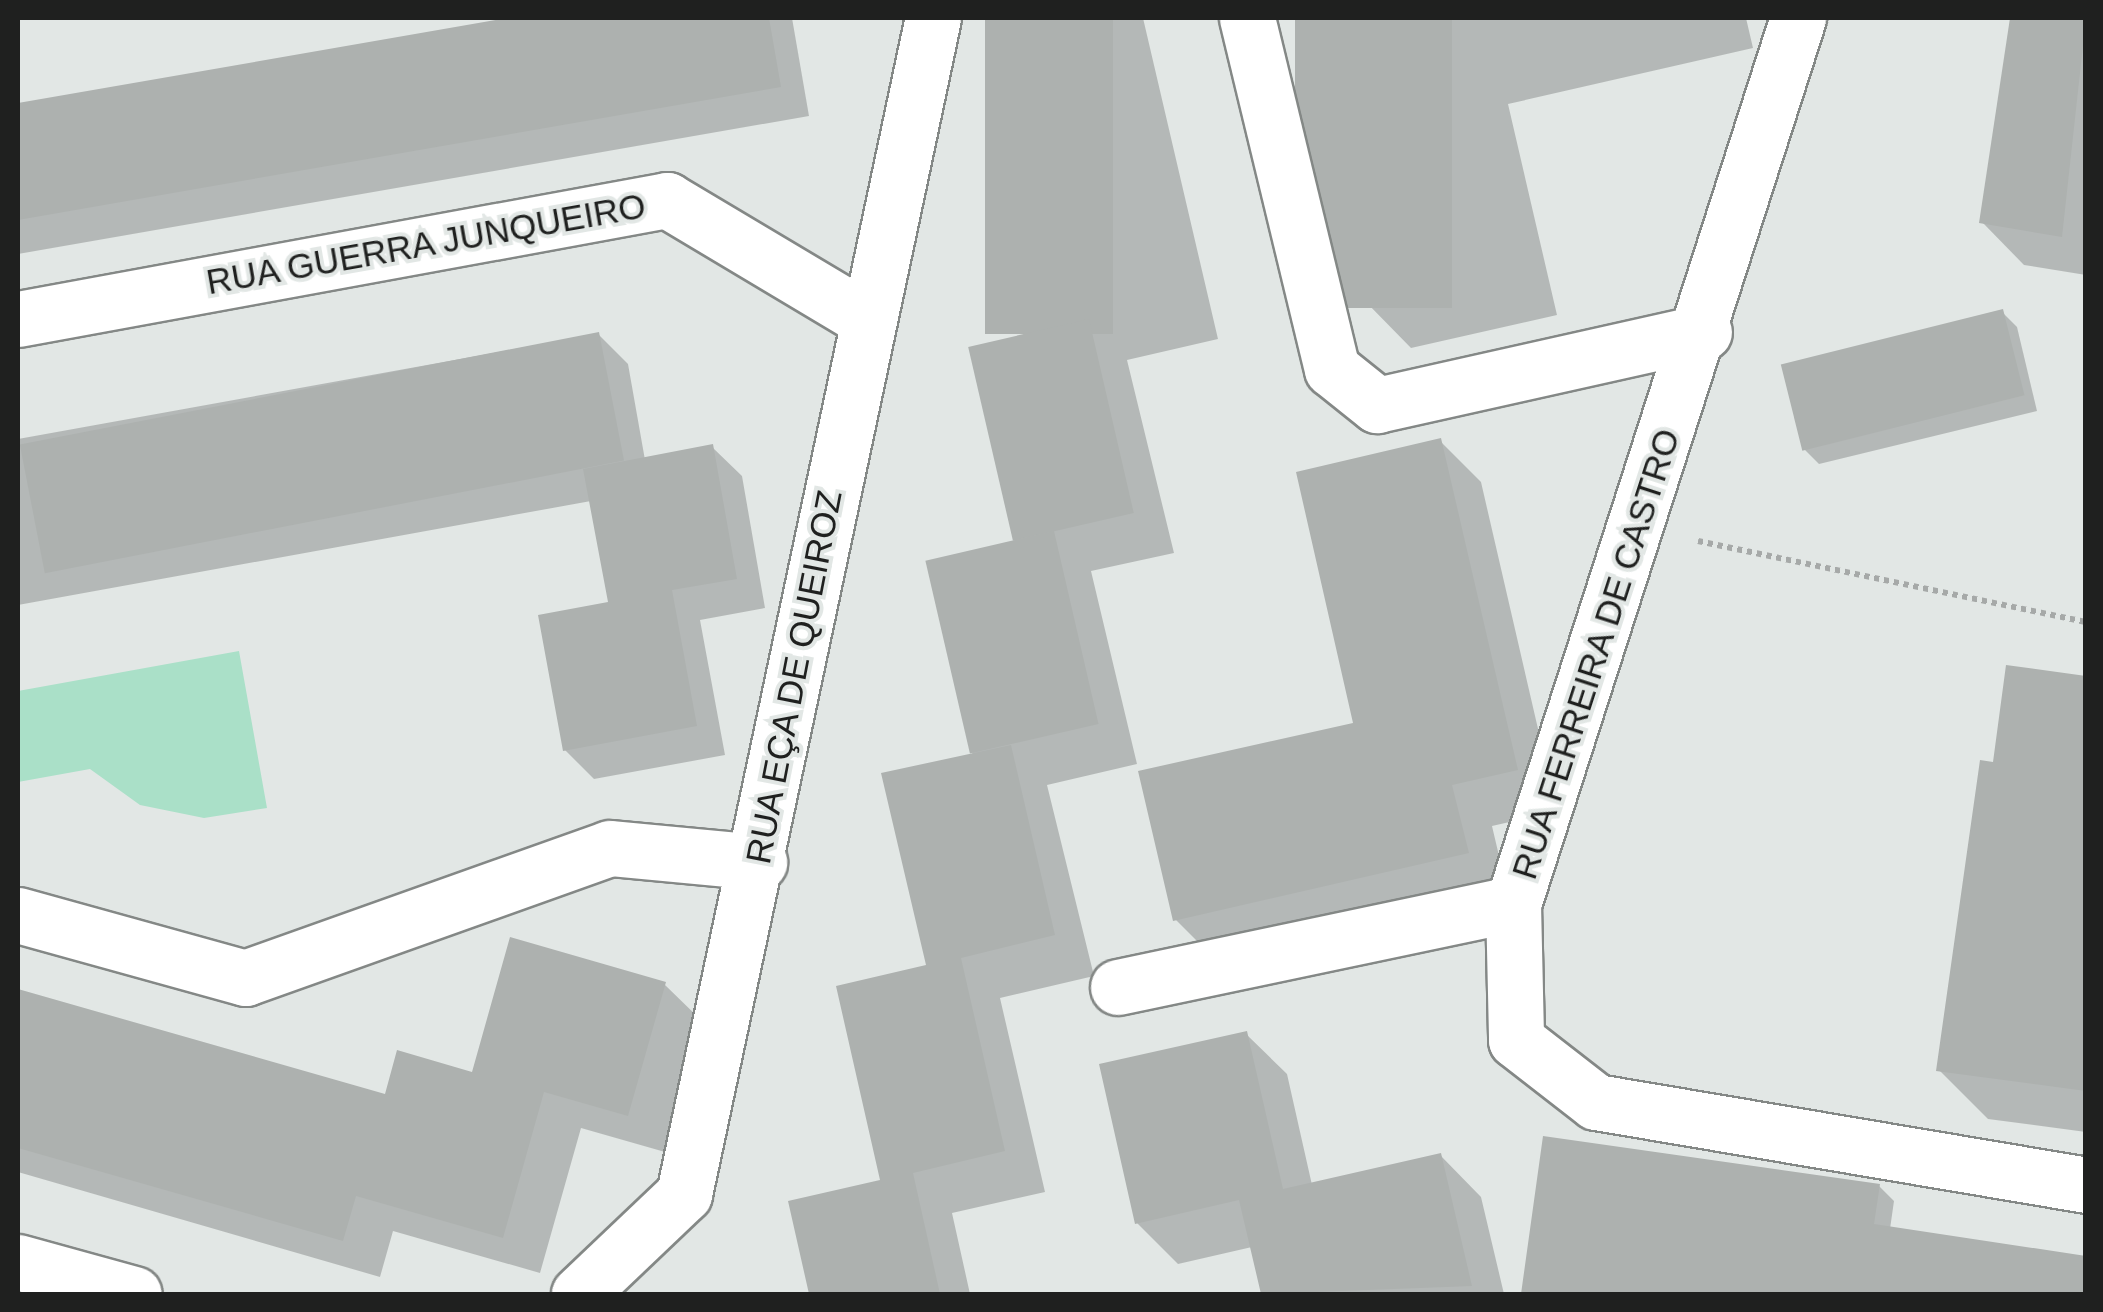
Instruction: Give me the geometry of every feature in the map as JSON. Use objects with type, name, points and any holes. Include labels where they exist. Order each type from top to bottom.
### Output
[{"type":"street","name":"RUA EÇA DE QUEIROZ","points":[[580,1294],[684,1194],[759,862],[865,318],[933,18]]},
{"type":"street","points":[[1247,18],[1332,368],[1377,405],[1704,332]]},
{"type":"street","name":"RUA FERREIRA DE CASTRO","points":[[1118,987],[1513,904],[1704,332],[1798,18]]},
{"type":"street","name":"RUA GUERRA JUNQUEIRO","points":[[18,318],[668,200],[865,318]]},
{"type":"street","points":[[18,915],[245,978],[610,848],[759,862]]},
{"type":"street","points":[[1513,904],[1516,1040],[1596,1102],[2086,1186]]},
{"type":"street","points":[[18,1262],[134,1294]]},
{"type":"path","points":[[1638,530],[2086,622]]},
{"type":"green space","points":[[239,651],[267,808],[204,818],[140,805],[90,769],[18,782],[18,691]]},
{"type":"building","points":[[507,18],[769,18],[781,87],[18,220],[18,103]]},
{"type":"building","points":[[985,18],[1113,18],[1113,334],[985,334]]},
{"type":"building","points":[[1295,18],[1452,18],[1452,308],[1295,308]]},
{"type":"building","points":[[2010,18],[2086,18],[2062,237],[1979,223]]},
{"type":"building","points":[[2003,309],[2025,395],[1802,451],[1781,364]]},
{"type":"building","points":[[1089,319],[1134,513],[1013,541],[968,347]]},
{"type":"building","points":[[599,332],[624,461],[45,573],[20,445]]},
{"type":"building","points":[[1441,438],[1518,770],[1452,785],[1469,853],[1173,921],[1138,771],[1353,723],[1296,472]]},
{"type":"building","points":[[713,444],[737,579],[672,590],[697,726],[563,751],[538,615],[608,602],[583,469]]},
{"type":"building","points":[[1054,531],[1099,724],[970,754],[925,561]]},
{"type":"building","points":[[2006,665],[2086,676],[2086,1091],[1936,1071],[1980,760],[1993,762]]},
{"type":"building","points":[[1011,745],[1055,935],[961,958],[1005,1151],[913,1173],[940,1294],[809,1294],[788,1201],[880,1180],[836,986],[926,965],[881,773]]},
{"type":"building","points":[[510,937],[666,982],[628,1116],[544,1092],[503,1238],[356,1196],[343,1241],[18,1148],[18,989],[385,1094],[397,1050],[472,1072]]},
{"type":"building","points":[[1247,1031],[1283,1189],[1441,1153],[1472,1286],[1261,1294],[1239,1200],[1135,1224],[1099,1064]]},
{"type":"building","points":[[1543,1136],[1880,1184],[1874,1224],[2086,1256],[2086,1294],[1521,1294]]}]
